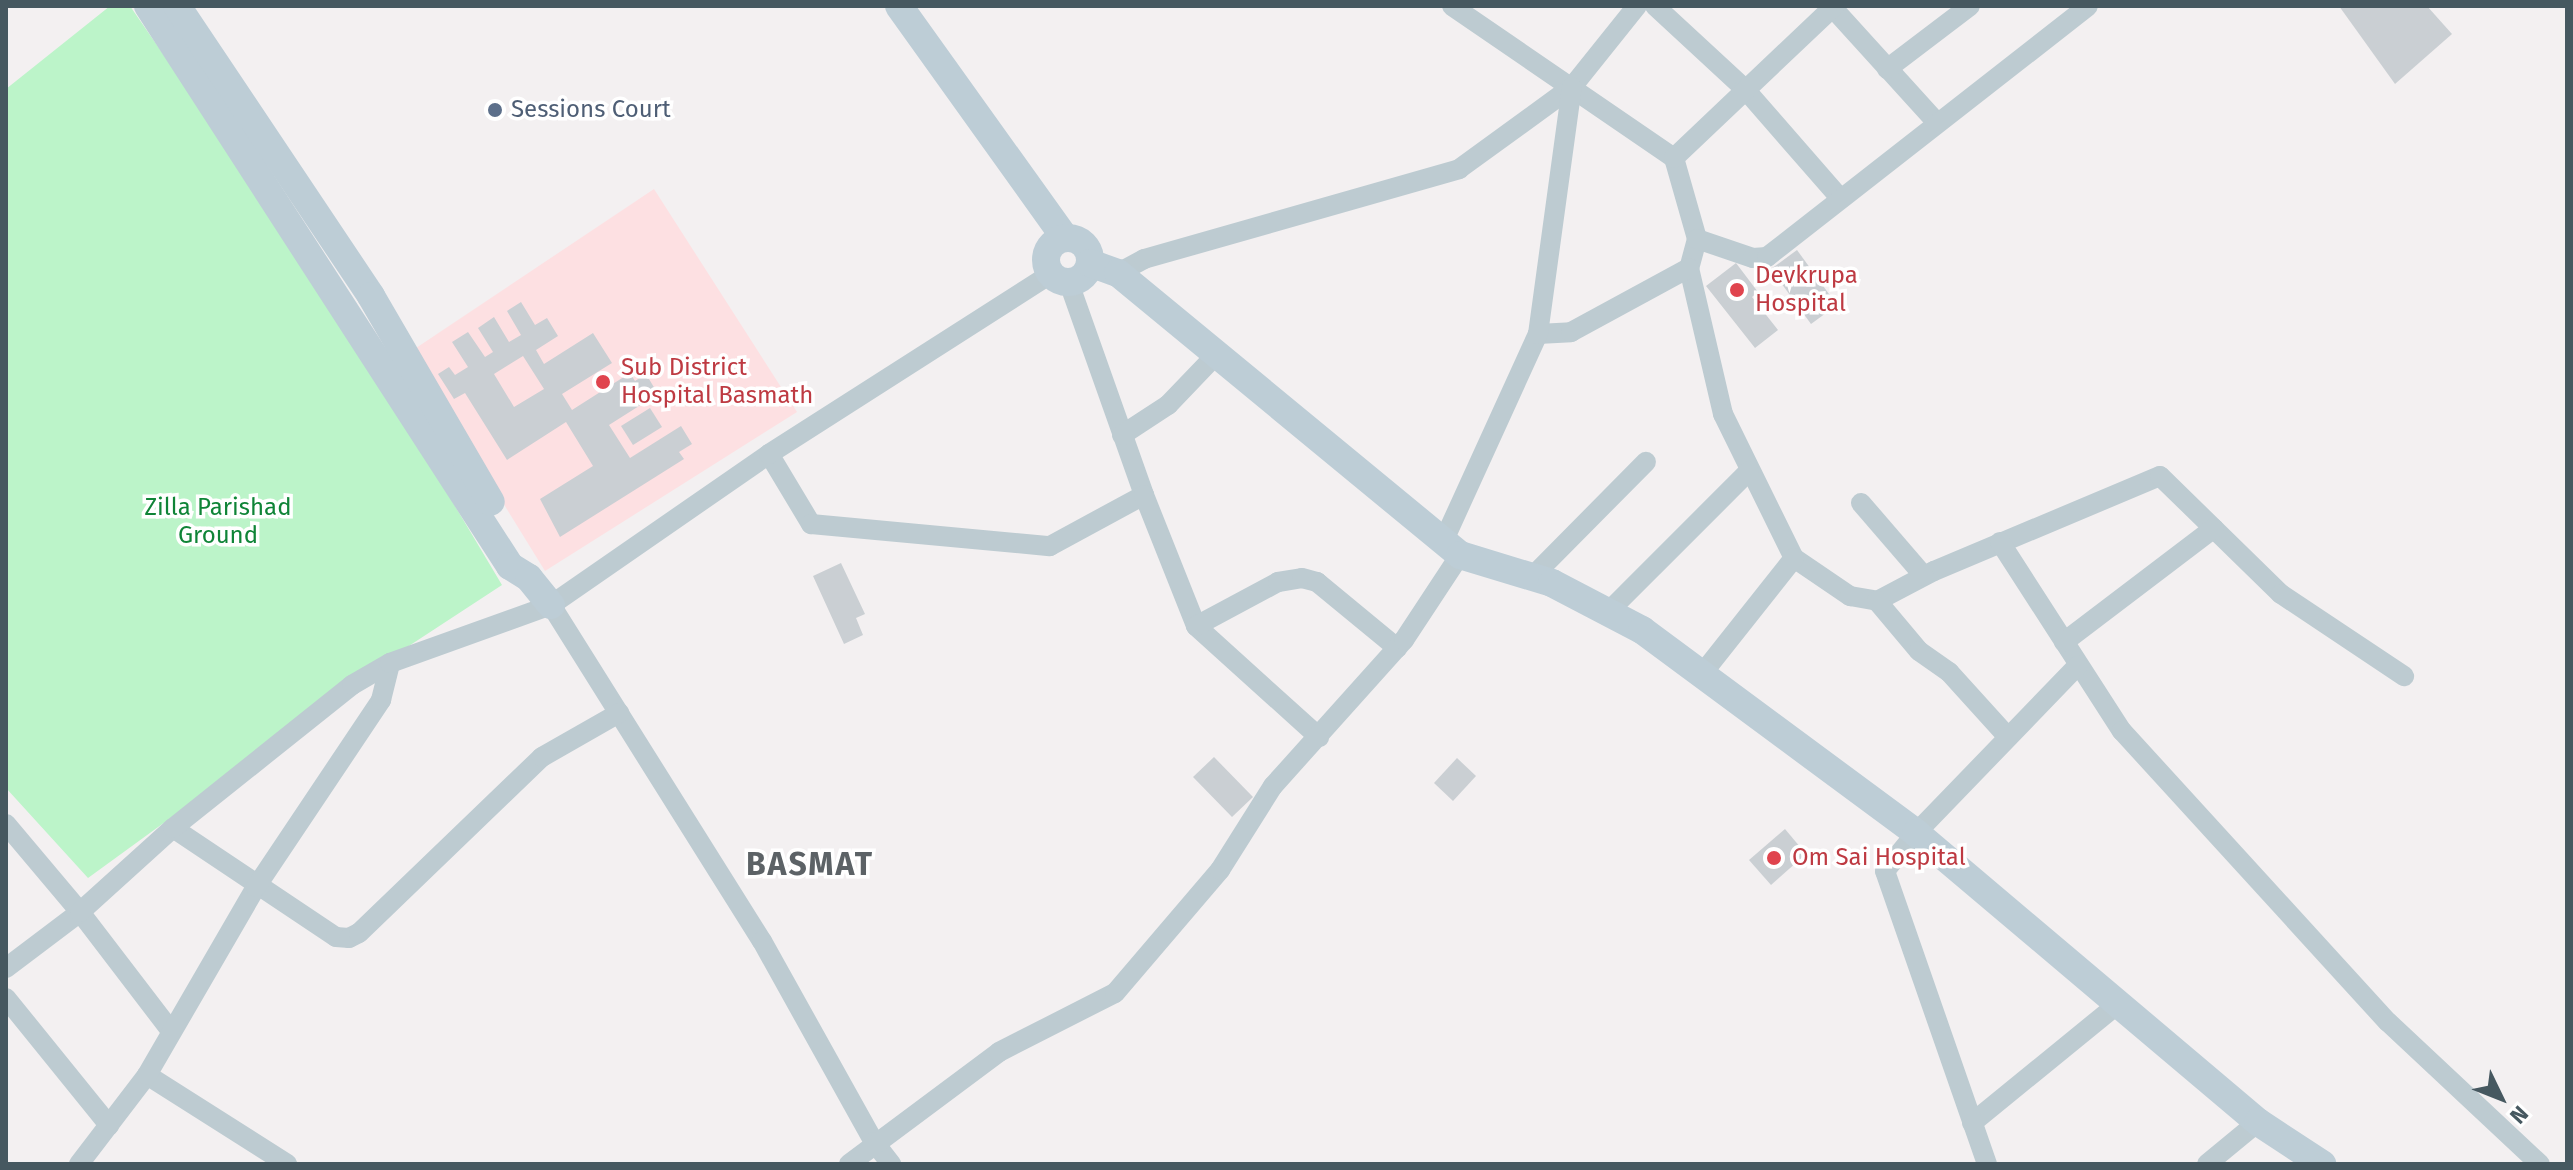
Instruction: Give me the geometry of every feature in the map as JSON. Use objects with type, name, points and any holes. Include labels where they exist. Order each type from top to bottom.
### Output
[{"type":"main road","points":[[148,6],[510,566],[529,578],[551,605]]},
{"type":"main road","points":[[177,6],[371,296],[523,556],[529,578]]},
{"type":"main road","points":[[899,6],[1065,238]]},
{"type":"main road","points":[[1065,238],[1080,242],[1090,255],[1087,273],[1059,278],[1046,263],[1054,243],[1065,238]]},
{"type":"main road","points":[[1090,263],[1118,273],[1399,507],[1452,547],[1552,583],[1642,630],[1916,833],[2258,1122],[2322,1164]]},
{"type":"street","points":[[1452,6],[1674,158],[1697,239],[1689,268],[1723,414],[1794,558],[1850,596],[1877,601],[2000,542],[2160,476],[2281,594],[2404,676]]},
{"type":"street","points":[[1118,273],[1144,259],[1459,169],[1572,87],[1637,6]]},
{"type":"street","points":[[1655,6],[1744,88],[1841,199]]},
{"type":"street","points":[[1887,69],[1970,6]]},
{"type":"street","points":[[1697,239],[1753,258],[1767,257],[2088,6]]},
{"type":"street","points":[[1674,158],[1744,88],[1833,7],[1937,123]]},
{"type":"street","points":[[849,1164],[874,1142],[999,1052],[1115,993],[1220,870],[1273,786],[1397,648],[1452,547],[1538,334],[1572,87]]},
{"type":"street","points":[[1538,334],[1571,332],[1689,268]]},
{"type":"street","points":[[6,968],[80,912],[173,828],[352,685],[390,663],[551,605],[769,454],[1059,278],[1196,626],[1319,737]]},
{"type":"street","points":[[1122,435],[1168,405],[1216,355]]},
{"type":"street","points":[[769,454],[811,524],[1050,546],[1144,495]]},
{"type":"street","points":[[1532,577],[1646,462]]},
{"type":"street","points":[[1608,612],[1749,471]]},
{"type":"street","points":[[1861,503],[1924,576]]},
{"type":"street","points":[[2064,642],[2214,528]]},
{"type":"street","points":[[2000,542],[2122,731],[2377,1011],[2540,1164]]},
{"type":"street","points":[[1702,674],[1794,558]]},
{"type":"street","points":[[1196,626],[1278,582],[1302,578],[1317,582],[1397,648]]},
{"type":"street","points":[[1877,601],[1919,651],[1949,672],[2008,737]]},
{"type":"street","points":[[551,605],[762,941],[874,1142],[891,1164]]},
{"type":"street","points":[[79,1164],[147,1075],[256,887],[381,700],[390,663]]},
{"type":"street","points":[[1987,1164],[1885,871],[1916,833],[2078,665]]},
{"type":"street","points":[[173,828],[256,887],[336,937],[349,938],[359,933],[542,757],[619,713]]},
{"type":"street","points":[[6,824],[80,912],[171,1031]]},
{"type":"street","points":[[6,998],[109,1125]]},
{"type":"street","points":[[1972,1123],[2118,1004]]},
{"type":"street","points":[[147,1075],[287,1164]]},
{"type":"street","points":[[2207,1164],[2258,1122]]},
{"type":"shaded area","name":"Sub District Hospital Basmath","points":[[654,189],[797,412],[545,571],[410,352]]},
{"type":"green space","name":"Zilla Parishad Ground","points":[[110,6],[130,6],[330,296],[502,585],[392,657],[88,878],[6,788],[6,89]]},
{"type":"building","points":[[2339,6],[2427,6],[2452,34],[2395,84]]},
{"type":"building","points":[[1797,250],[1837,305],[1811,324],[1771,269]]},
{"type":"building","points":[[1736,263],[1758,292],[1752,297],[1778,330],[1755,348],[1706,286]]},
{"type":"building","points":[[521,302],[535,325],[547,318],[558,336],[536,350],[544,364],[593,333],[612,363],[562,394],[572,410],[630,373],[635,381],[646,374],[658,394],[609,425],[630,458],[681,426],[692,444],[679,452],[684,459],[560,537],[540,499],[593,466],[566,422],[507,460],[465,393],[454,399],[438,374],[449,367],[455,375],[468,367],[452,342],[468,332],[485,357],[493,352],[478,328],[494,317],[509,342],[521,335],[507,311]],"holes":[[[523,356],[544,389],[514,407],[494,374]]]},
{"type":"building","points":[[650,408],[662,427],[633,445],[621,426]]},
{"type":"building","points":[[841,563],[865,614],[856,618],[863,635],[844,644],[813,576]]},
{"type":"building","points":[[1214,757],[1253,797],[1232,817],[1193,777]]},
{"type":"building","points":[[1457,758],[1476,776],[1453,801],[1434,783]]},
{"type":"building","points":[[1785,829],[1806,854],[1771,885],[1749,860]]},
{"type":"place","name":"Sessions Court","points":[[495,110]]},
{"type":"place","name":"Devkrupa Hospital","points":[[1737,290]]},
{"type":"place","name":"Sub District Hospital Basmath","points":[[603,382]]},
{"type":"place","name":"Om Sai Hospital","points":[[1774,858]]},
{"type":"district","name":"BASMAT","points":[[810,864]]}]
